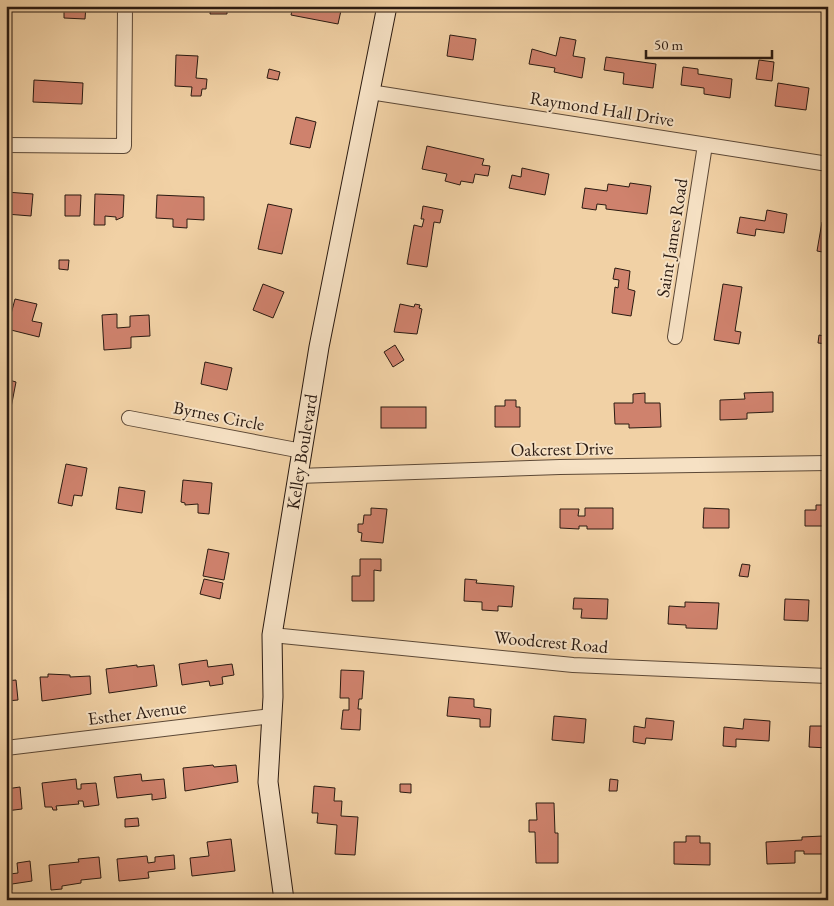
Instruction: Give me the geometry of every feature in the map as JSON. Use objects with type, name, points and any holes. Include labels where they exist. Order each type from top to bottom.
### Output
[{"type":"main road","name":"Kelley Boulevard","points":[[284,900],[268,782],[272,716],[272,635],[319,347],[387,6]]},
{"type":"street","points":[[6,145],[124,146],[126,6]]},
{"type":"street","name":"Raymond Hall Drive","points":[[370,92],[828,164]]},
{"type":"street","name":"Saint James Road","points":[[675,337],[705,145]]},
{"type":"street","name":"Byrnes Circle","points":[[129,418],[302,451]]},
{"type":"street","name":"Oakcrest Drive","points":[[298,476],[560,467],[828,462]]},
{"type":"street","name":"Woodcrest Road","points":[[272,635],[573,665],[828,676]]},
{"type":"street","name":"Esther Avenue","points":[[6,748],[272,716]]},
{"type":"building","points":[[64,6],[86,6],[85,19],[64,18]]},
{"type":"building","points":[[211,6],[227,6],[227,14],[210,14]]},
{"type":"building","points":[[293,6],[342,6],[338,24],[291,15]]},
{"type":"building","points":[[450,35],[476,39],[473,60],[447,56]]},
{"type":"building","points":[[560,37],[576,40],[573,56],[585,58],[582,78],[554,72],[555,68],[529,64],[532,49],[556,56]]},
{"type":"building","points":[[176,55],[198,56],[196,78],[207,79],[206,89],[202,89],[201,96],[191,96],[192,87],[175,86]]},
{"type":"building","points":[[606,57],[656,64],[653,88],[623,84],[624,73],[604,70]]},
{"type":"building","points":[[759,60],[774,62],[772,81],[756,79]]},
{"type":"building","points":[[683,67],[698,69],[698,74],[732,79],[730,98],[704,94],[704,88],[681,85]]},
{"type":"building","points":[[269,69],[280,72],[278,80],[267,78]]},
{"type":"building","points":[[34,80],[83,83],[82,104],[33,102]]},
{"type":"building","points":[[778,83],[809,88],[806,110],[775,106]]},
{"type":"building","points":[[296,117],[316,122],[310,148],[290,144]]},
{"type":"building","points":[[427,146],[484,159],[482,165],[490,166],[488,176],[475,174],[473,183],[461,181],[460,185],[445,181],[447,174],[422,169]]},
{"type":"building","points":[[522,168],[549,174],[545,195],[509,188],[512,175],[521,177]]},
{"type":"building","points":[[630,183],[651,186],[647,214],[606,209],[606,205],[597,204],[596,210],[582,208],[585,188],[607,191],[608,184],[629,187]]},
{"type":"building","points":[[6,192],[33,194],[31,216],[6,214]]},
{"type":"building","points":[[95,194],[124,195],[123,217],[116,220],[116,217],[105,216],[105,225],[94,225]]},
{"type":"building","points":[[65,195],[81,195],[80,216],[65,216]]},
{"type":"building","points":[[157,195],[204,197],[204,220],[187,219],[187,228],[173,227],[173,219],[156,218]]},
{"type":"building","points":[[268,204],[292,209],[282,254],[258,249]]},
{"type":"building","points":[[423,206],[443,210],[440,223],[434,222],[427,267],[407,264],[414,225],[422,227],[424,219],[421,219]]},
{"type":"building","points":[[767,210],[787,214],[784,233],[756,229],[755,236],[737,233],[740,217],[765,221]]},
{"type":"building","points":[[822,222],[828,223],[828,253],[817,251]]},
{"type":"building","points":[[59,260],[69,260],[68,270],[59,269]]},
{"type":"building","points":[[615,268],[630,271],[628,289],[635,291],[631,316],[612,313],[615,287],[618,288],[619,280],[613,279]]},
{"type":"building","points":[[263,284],[284,292],[273,318],[253,310]]},
{"type":"building","points":[[723,284],[742,287],[735,331],[741,332],[739,344],[714,340]]},
{"type":"building","points":[[15,299],[37,304],[32,321],[42,323],[39,337],[7,329]]},
{"type":"building","points":[[400,304],[414,307],[415,304],[420,305],[419,308],[422,309],[417,334],[394,332]]},
{"type":"building","points":[[117,314],[117,328],[130,327],[130,316],[149,315],[150,336],[131,337],[131,348],[104,350],[102,315]]},
{"type":"building","points":[[819,335],[828,337],[828,344],[818,343]]},
{"type":"building","points":[[395,345],[404,360],[393,367],[384,352]]},
{"type":"building","points":[[205,362],[232,368],[227,390],[201,384]]},
{"type":"building","points":[[6,379],[16,382],[10,413],[6,412]]},
{"type":"building","points":[[773,392],[773,412],[747,413],[747,419],[720,420],[720,400],[745,399],[744,393]]},
{"type":"building","points":[[645,393],[645,403],[660,403],[661,427],[629,428],[629,424],[615,424],[614,403],[633,403],[633,394]]},
{"type":"building","points":[[505,400],[516,400],[516,407],[520,407],[520,427],[495,427],[495,406],[505,406]]},
{"type":"building","points":[[381,407],[426,407],[426,428],[381,428]]},
{"type":"building","points":[[66,464],[87,468],[82,496],[74,495],[72,506],[58,503]]},
{"type":"building","points":[[183,480],[212,483],[209,514],[198,513],[198,504],[185,505],[185,503],[181,502]]},
{"type":"building","points":[[119,487],[145,491],[142,513],[116,509]]},
{"type":"building","points":[[816,505],[828,505],[828,526],[805,526],[805,510],[816,510]]},
{"type":"building","points":[[371,508],[387,509],[383,543],[361,541],[362,533],[358,532],[358,524],[363,524],[364,515],[371,515]]},
{"type":"building","points":[[585,508],[613,508],[613,529],[587,529],[587,526],[579,526],[579,529],[560,528],[560,509],[579,509],[578,516],[585,516]]},
{"type":"building","points":[[704,508],[729,509],[729,528],[703,528]]},
{"type":"building","points":[[208,549],[229,553],[224,580],[203,576]]},
{"type":"building","points":[[360,559],[381,559],[381,571],[374,570],[374,601],[352,601],[352,576],[360,576]]},
{"type":"building","points":[[742,564],[750,565],[748,577],[739,576]]},
{"type":"building","points":[[204,579],[223,583],[220,599],[200,594]]},
{"type":"building","points":[[465,579],[477,580],[476,583],[514,586],[512,607],[498,606],[498,611],[482,610],[482,602],[464,601]]},
{"type":"building","points":[[574,598],[608,599],[607,619],[581,618],[582,609],[573,609]]},
{"type":"building","points":[[785,599],[809,600],[808,621],[784,620]]},
{"type":"building","points":[[685,602],[719,603],[717,629],[686,628],[686,625],[668,624],[669,606],[685,607]]},
{"type":"building","points":[[207,660],[208,667],[232,664],[234,675],[222,677],[223,684],[210,686],[209,681],[182,685],[179,664]]},
{"type":"building","points":[[137,665],[137,667],[154,665],[157,686],[109,693],[106,669]]},
{"type":"building","points":[[341,670],[364,671],[362,699],[359,699],[358,709],[361,709],[360,730],[341,729],[343,710],[349,710],[349,698],[340,698]]},
{"type":"building","points":[[48,674],[70,675],[70,677],[90,676],[91,694],[42,701],[40,677],[48,677]]},
{"type":"building","points":[[16,680],[18,700],[6,701],[6,681]]},
{"type":"building","points":[[449,697],[474,699],[474,707],[491,709],[490,727],[480,727],[480,719],[447,716]]},
{"type":"building","points":[[554,716],[586,719],[584,743],[552,740]]},
{"type":"building","points":[[646,718],[674,721],[672,740],[646,738],[645,744],[633,742],[634,726],[645,728]]},
{"type":"building","points":[[744,719],[770,721],[769,741],[736,739],[736,747],[723,746],[724,727],[743,729]]},
{"type":"building","points":[[810,726],[828,726],[828,748],[809,747]]},
{"type":"building","points":[[213,765],[214,767],[236,765],[238,782],[185,791],[183,768]]},
{"type":"building","points":[[141,774],[142,781],[164,779],[166,798],[152,800],[152,794],[117,798],[114,777]]},
{"type":"building","points":[[76,779],[77,789],[81,789],[81,784],[96,783],[99,805],[84,807],[83,801],[78,801],[79,804],[56,806],[57,810],[53,810],[52,807],[45,807],[42,783]]},
{"type":"building","points":[[610,779],[618,780],[617,791],[609,791]]},
{"type":"building","points":[[400,784],[411,784],[411,793],[400,792]]},
{"type":"building","points":[[314,786],[335,788],[334,801],[342,801],[341,816],[358,817],[355,855],[335,854],[337,825],[317,823],[318,813],[312,813]]},
{"type":"building","points":[[20,787],[22,809],[6,811],[6,789]]},
{"type":"building","points":[[536,803],[554,803],[555,833],[558,833],[558,863],[536,863],[535,832],[529,832],[529,820],[537,820]]},
{"type":"building","points":[[138,818],[139,826],[125,827],[125,819]]},
{"type":"building","points":[[686,836],[700,836],[700,843],[710,843],[710,865],[674,864],[674,842],[686,842]]},
{"type":"building","points":[[823,836],[823,854],[804,854],[804,851],[795,851],[795,863],[767,864],[766,842],[802,840],[802,837]]},
{"type":"building","points":[[231,839],[235,871],[192,876],[190,858],[209,856],[207,842]]},
{"type":"building","points":[[174,855],[175,869],[148,872],[149,878],[119,881],[117,859],[147,856],[148,863],[155,862],[155,857]]},
{"type":"building","points":[[99,857],[101,878],[81,880],[81,883],[62,886],[62,889],[51,890],[49,865],[79,862],[78,859]]},
{"type":"building","points":[[30,861],[32,881],[12,884],[12,890],[6,891],[6,870],[10,869],[10,874],[18,873],[17,863]]},
{"type":"building","points":[[382,895],[382,900],[360,900],[360,897]]}]
